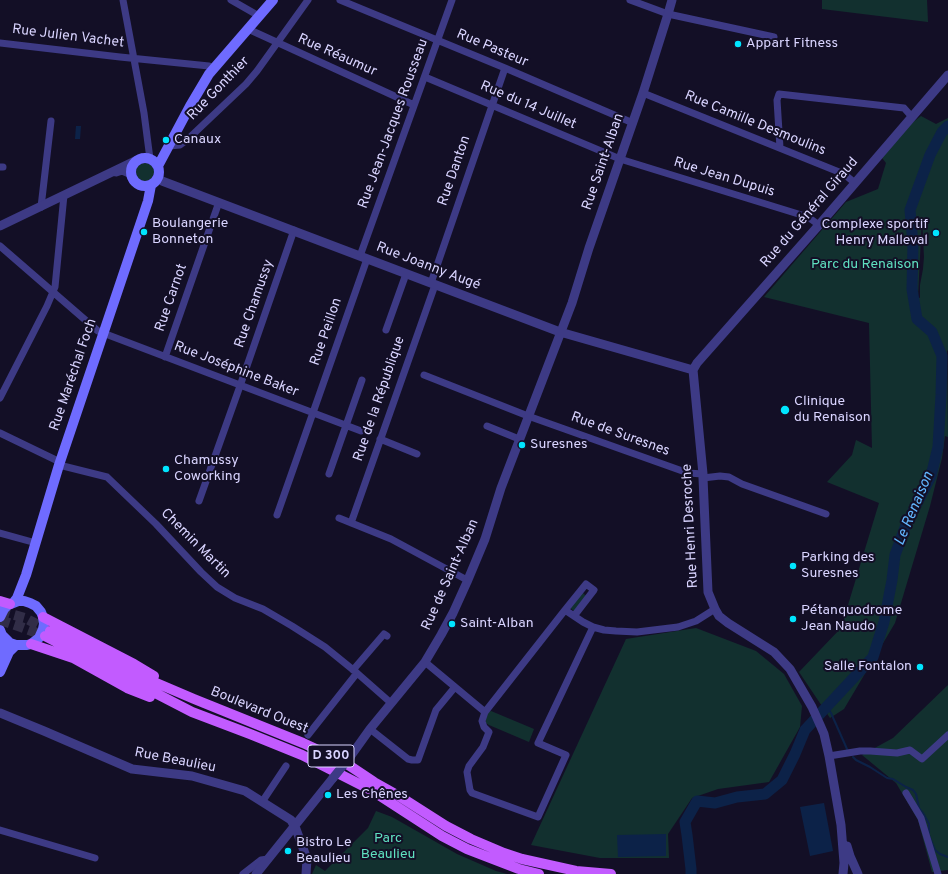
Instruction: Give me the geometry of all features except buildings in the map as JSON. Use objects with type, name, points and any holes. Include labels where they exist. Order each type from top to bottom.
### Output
[{"type":"main road","points":[[154,163],[169,146],[209,74],[273,0]]},
{"type":"main road","points":[[144,158],[154,163],[159,171],[154,182],[144,187],[133,181],[131,168],[137,160],[144,158]]},
{"type":"main road","name":"Rue Maréchal Foch","points":[[0,617],[4,609],[17,598],[26,576],[59,463],[154,182]]},
{"type":"main road","name":"Rue Maréchal Foch","points":[[26,576],[30,603]]},
{"type":"main road","points":[[0,601],[12,603],[24,601],[36,606],[41,612],[44,624],[42,634],[36,641],[31,644],[21,646],[10,643],[6,640],[1,631]]},
{"type":"main road","points":[[43,617],[134,664],[194,700]]},
{"type":"main road","points":[[0,655],[2,648],[1,631]]},
{"type":"main road","name":"Boulevard Ouest","points":[[539,874],[519,869],[467,849],[442,836],[370,790],[302,756],[192,712],[48,634],[194,700],[303,743],[344,762],[446,826],[471,839],[522,859],[576,871],[612,874]]},
{"type":"main road","points":[[31,644],[73,658],[127,688],[192,712]]},
{"type":"main road","points":[[0,672],[9,652],[16,645]]},
{"type":"street","points":[[123,0],[154,163]]},
{"type":"street","points":[[231,0],[259,16]]},
{"type":"street","name":"Rue Gonthier","points":[[169,146],[180,144],[187,140],[246,84],[308,0]]},
{"type":"street","name":"Rue Pasteur","points":[[340,0],[633,123]]},
{"type":"street","name":"Rue Jean-Jacques Rousseau","points":[[364,258],[414,105],[452,0]]},
{"type":"street","points":[[630,0],[668,14],[774,36]]},
{"type":"street","name":"Rue Saint-Alban","points":[[560,332],[572,303],[589,248],[633,123],[672,0]]},
{"type":"street","name":"Rue Réaumur","points":[[248,29],[414,105]]},
{"type":"street","name":"Rue Julien Vachet","points":[[0,42],[209,66],[214,68]]},
{"type":"street","name":"Rue Danton","points":[[433,284],[505,68]]},
{"type":"street","name":"Rue du Général Giraud","points":[[693,370],[697,363],[819,225],[948,75]]},
{"type":"street","name":"Rue du 14 Juillet","points":[[425,77],[620,160]]},
{"type":"street","name":"Rue Camille Desmoulins","points":[[643,93],[844,174],[855,183]]},
{"type":"street","points":[[780,148],[779,94],[904,108],[912,117]]},
{"type":"street","points":[[40,207],[51,121]]},
{"type":"street","points":[[111,174],[137,160]]},
{"type":"street","name":"Rue Jean Dupuis","points":[[620,160],[808,217],[819,225]]},
{"type":"street","points":[[0,226],[111,174],[122,170],[131,174]]},
{"type":"street","name":"Rue Joanny Augé","points":[[154,182],[162,181],[219,202],[560,332],[693,370]]},
{"type":"street","points":[[0,398],[54,292],[64,195]]},
{"type":"street","name":"Rue Carnot","points":[[165,357],[219,202]]},
{"type":"street","name":"Rue Chamussy","points":[[199,501],[294,230]]},
{"type":"street","name":"Rue Joséphine Baker","points":[[1,250],[103,333],[361,431]]},
{"type":"street","name":"Rue Peillon","points":[[277,516],[364,258]]},
{"type":"street","points":[[386,330],[406,274]]},
{"type":"street","name":"Rue de la République","points":[[351,523],[433,284]]},
{"type":"street","name":"Rue de Saint-Alban","points":[[256,874],[350,757],[370,729],[425,662],[441,635],[453,613],[485,539],[501,488],[560,332]]},
{"type":"street","name":"Rue Henri Desroche","points":[[693,370],[703,476],[708,592],[719,616],[774,652],[790,669],[812,707],[824,734],[829,756],[841,825],[844,863],[843,874]]},
{"type":"street","name":"Rue de Suresnes","points":[[424,375],[528,416],[688,473],[703,476],[728,477],[742,484],[826,514]]},
{"type":"street","points":[[329,474],[362,380]]},
{"type":"street","points":[[487,426],[519,439]]},
{"type":"street","name":"Chemin Martin","points":[[0,433],[59,463],[107,477],[156,524],[201,572],[217,586],[235,598],[263,610],[292,626],[325,647],[391,703]]},
{"type":"street","points":[[380,439],[417,454]]},
{"type":"street","points":[[339,518],[391,539],[467,580]]},
{"type":"street","points":[[0,533],[36,543]]},
{"type":"street","points":[[574,616],[594,590],[586,584],[485,712],[482,721],[484,727],[489,732],[483,747],[469,766],[467,772],[470,790],[472,793],[538,817],[566,755],[538,743],[593,627]]},
{"type":"street","points":[[565,610],[593,627],[616,632],[637,632],[678,627],[696,621],[715,610]]},
{"type":"street","points":[[308,735],[384,634],[387,636]]},
{"type":"street","points":[[425,662],[485,712]]},
{"type":"street","points":[[370,729],[408,759],[418,760],[436,710],[455,687]]},
{"type":"street","name":"Rue Beaulieu","points":[[0,713],[132,769],[192,776],[245,791],[291,820],[294,826]]},
{"type":"street","points":[[829,756],[860,751],[897,753],[910,750],[922,760],[948,735]]},
{"type":"street","points":[[262,802],[286,766]]},
{"type":"street","points":[[906,793],[921,818],[938,874]]},
{"type":"street","name":"Rue Henri Desroche","points":[[841,825],[850,856],[858,874]]},
{"type":"street","points":[[294,826],[307,859],[306,874]]},
{"type":"street","points":[[0,830],[94,858]]},
{"type":"street","points":[[243,874],[261,860],[268,859]]},
{"type":"green space","points":[[822,0],[927,0],[928,22],[822,9]]},
{"type":"green space","name":"Parc du Renaison","points":[[921,116],[936,124],[948,118],[948,437],[945,436],[942,458],[930,506],[895,623],[844,709],[830,718],[799,672],[841,628],[879,503],[827,482],[852,455],[856,440],[872,448],[869,323],[764,297],[846,202],[878,189],[886,163],[879,154],[908,126]],"holes":[[[922,217],[924,257],[920,285],[920,298],[918,297]]]},
{"type":"green space","points":[[141,163],[149,163],[154,168],[152,179],[149,181],[141,181],[136,176],[136,168]]},
{"type":"green space","points":[[582,592],[586,596],[574,611],[570,608]]},
{"type":"green space","points":[[696,628],[756,651],[784,674],[802,706],[800,727],[769,782],[718,789],[692,798],[668,834],[669,858],[600,858],[531,845],[626,639]]},
{"type":"green space","points":[[948,685],[948,870],[932,872],[918,820],[896,783],[862,755],[893,738]]},
{"type":"green space","points":[[491,711],[534,729],[529,742],[486,723],[485,717],[488,712]]},
{"type":"green space","name":"Parc Beaulieu","points":[[376,811],[392,817],[457,854],[496,871],[507,874],[312,874],[316,865],[325,871],[368,828]]},
{"type":"water","points":[[76,126],[81,126],[80,139],[75,139]]},
{"type":"water","points":[[824,803],[833,851],[810,856],[800,807]]},
{"type":"water","points":[[666,834],[666,856],[618,857],[617,835]]},
{"type":"waterway","name":"Le Renaison","points":[[691,874],[685,822],[697,801],[715,803],[737,797],[765,794],[782,780],[805,730],[873,657],[884,622],[895,555],[906,525],[931,476],[938,447],[942,356],[932,332],[917,319],[912,289],[913,244],[910,210],[930,155],[942,132],[948,126]]},
{"type":"waterway","points":[[827,707],[847,749]]},
{"type":"waterway","points":[[853,757],[887,778],[893,779],[913,790],[916,794],[919,808],[929,824],[929,835],[935,850],[948,857]]},
{"type":"tunnel","points":[[0,611],[25,618],[50,631]]},
{"type":"tunnel","points":[[0,620],[45,636]]},
{"type":"place","name":"Appart Fitness","points":[[738,44]]},
{"type":"place","name":"Canaux","points":[[166,140]]},
{"type":"place","name":"Boulangerie Bonneton","points":[[144,232]]},
{"type":"place","name":"Complexe sportif Henry Malleval","points":[[936,233]]},
{"type":"place","name":"Clinique du Renaison","points":[[785,410]]},
{"type":"place","name":"Suresnes","points":[[522,445]]},
{"type":"place","name":"Chamussy Coworking","points":[[166,469]]},
{"type":"place","name":"Parking des Suresnes","points":[[793,566]]},
{"type":"place","name":"Pétanquodrome Jean Naudo","points":[[793,619]]},
{"type":"place","name":"Saint-Alban","points":[[452,624]]},
{"type":"place","name":"Salle Fontalon","points":[[920,667]]},
{"type":"place","name":"Les Chênes","points":[[328,795]]},
{"type":"place","name":"Bistro Le Beaulieu","points":[[288,851]]}]
